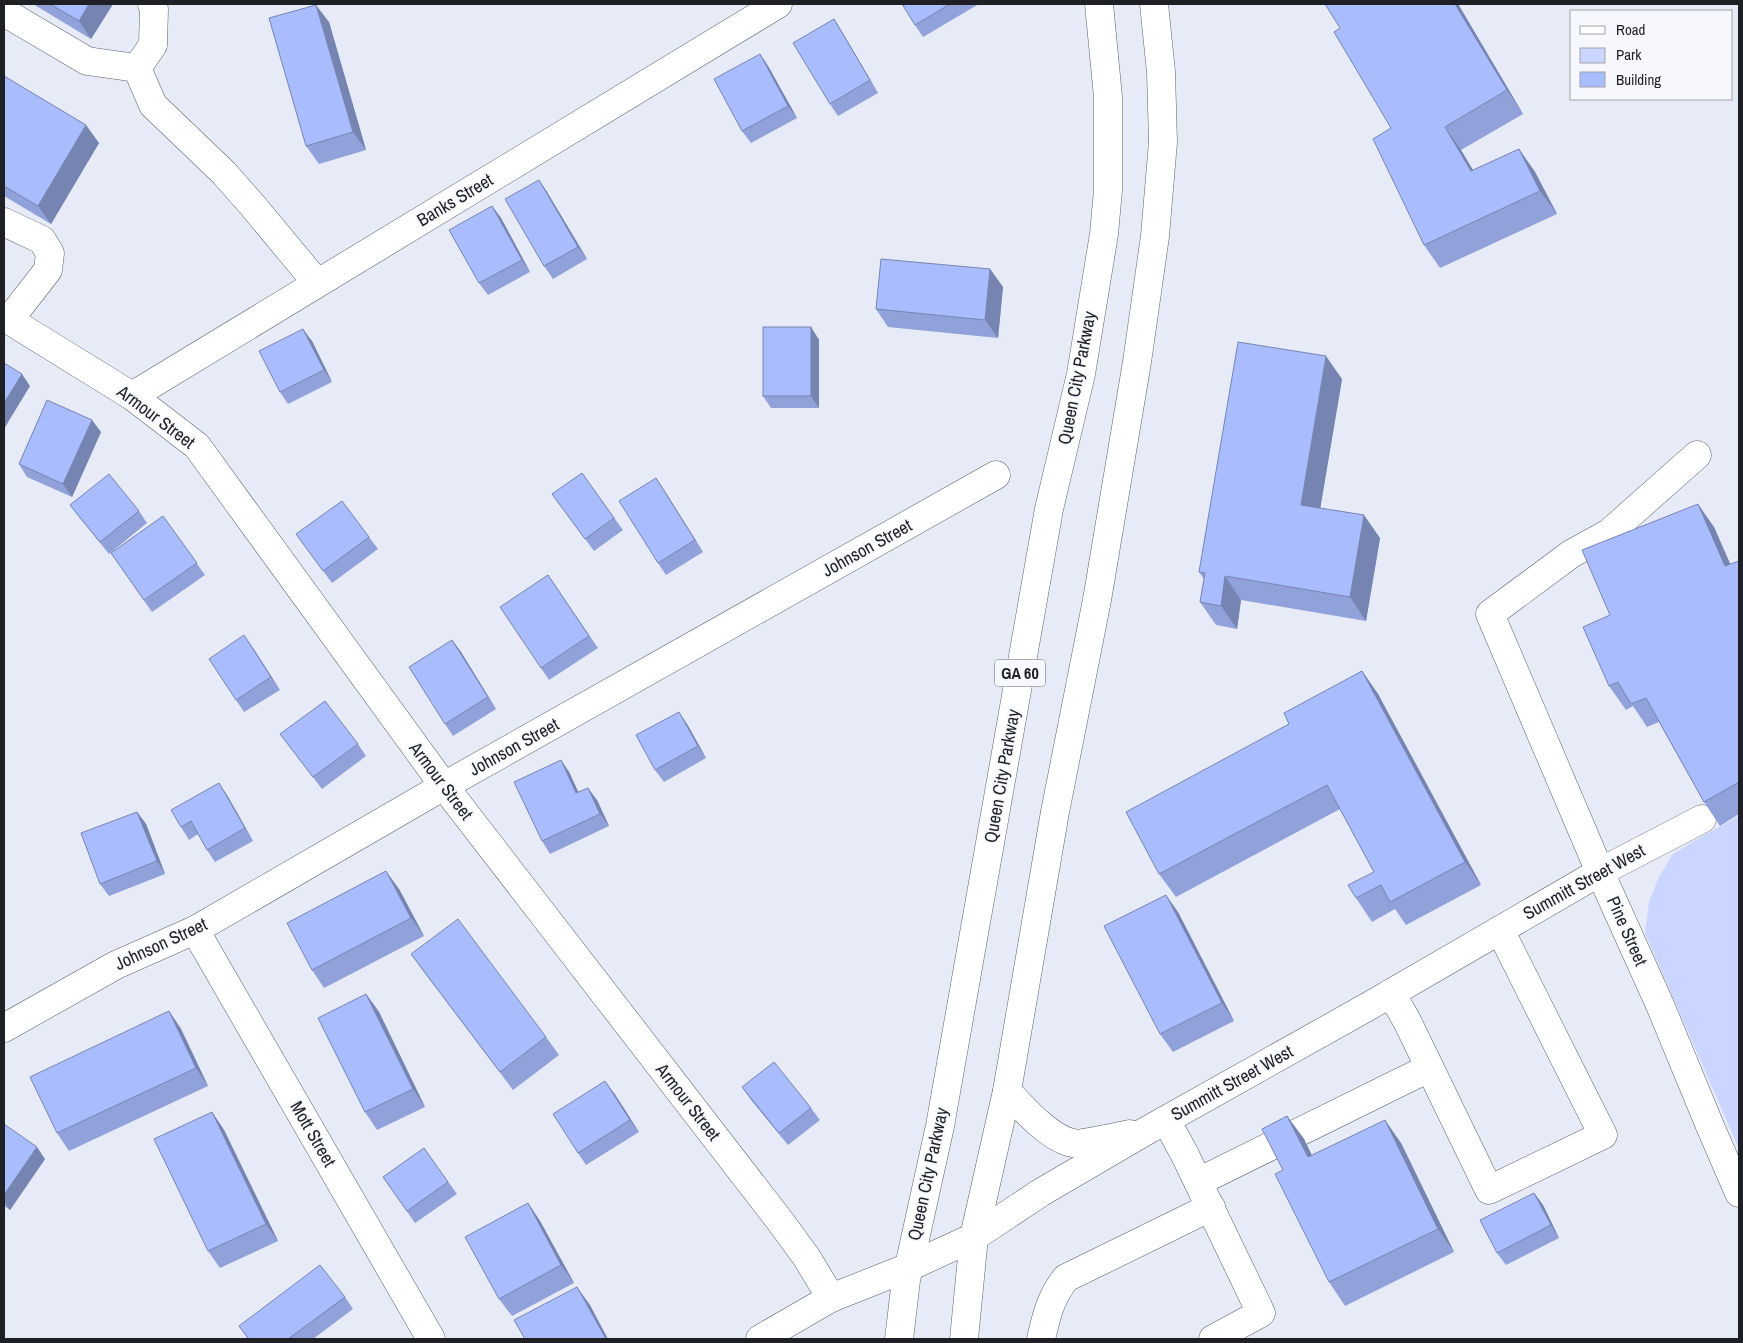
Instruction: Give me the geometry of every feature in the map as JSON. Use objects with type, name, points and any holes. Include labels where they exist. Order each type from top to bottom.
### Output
[{"type":"street","points":[[136,68],[153,44],[154,10],[152,4]]},
{"type":"street","name":"Banks Street","points":[[132,396],[778,4]]},
{"type":"street","name":"Queen City Parkway","points":[[899,1339],[906,1280],[940,1126],[1049,510],[1081,374],[1104,234],[1108,190],[1108,97],[1099,4]]},
{"type":"street","points":[[964,1339],[974,1237],[1007,1092],[1055,812],[1097,600],[1137,362],[1155,236],[1163,142],[1161,72],[1154,4]]},
{"type":"street","points":[[4,12],[87,61],[136,68]]},
{"type":"street","points":[[136,68],[153,106],[224,173],[316,284]]},
{"type":"street","points":[[4,222],[42,240],[50,253],[48,270],[6,318]]},
{"type":"street","name":"Armour Street","points":[[6,318],[132,396],[197,446],[444,786],[780,1221],[807,1258],[831,1298]]},
{"type":"street","name":"Pine Street","points":[[1697,455],[1608,533],[1571,554],[1490,614],[1600,872],[1660,1005],[1739,1193]]},
{"type":"street","name":"Johnson Street","points":[[4,1028],[116,965],[195,930],[444,786],[996,475]]},
{"type":"street","name":"Summitt Street West","points":[[760,1339],[831,1298],[909,1267],[974,1237],[1040,1193],[1156,1126],[1600,872],[1702,818]]},
{"type":"street","name":"Mott Street","points":[[195,930],[431,1339]]},
{"type":"street","points":[[1391,993],[1407,1021],[1489,1190],[1603,1135],[1500,930]]},
{"type":"street","points":[[1198,1182],[1429,1068]]},
{"type":"street","points":[[1007,1092],[1029,1115],[1054,1135],[1074,1144],[1156,1126],[1198,1182],[1261,1313],[1212,1339]]},
{"type":"street","points":[[1042,1339],[1052,1301],[1058,1287],[1066,1278],[1211,1207]]},
{"type":"green space","points":[[1739,816],[1739,1149],[1645,933],[1649,902],[1659,877],[1672,855]]},
{"type":"building","points":[[50,4],[89,4],[79,21]]},
{"type":"building","points":[[902,4],[950,4],[915,25]]},
{"type":"building","points":[[1325,4],[1455,4],[1507,90],[1445,127],[1471,171],[1519,149],[1540,191],[1424,245],[1373,139],[1391,128],[1334,32],[1340,28]]},
{"type":"building","points":[[316,5],[353,132],[306,146],[269,18]]},
{"type":"building","points":[[834,19],[870,80],[830,104],[793,43]]},
{"type":"building","points":[[760,54],[788,106],[742,131],[714,79]]},
{"type":"building","points":[[4,76],[86,125],[38,206],[4,186]]},
{"type":"building","points":[[539,180],[578,247],[544,266],[505,199]]},
{"type":"building","points":[[492,206],[522,260],[479,283],[449,230]]},
{"type":"building","points":[[881,259],[990,269],[985,320],[876,309]]},
{"type":"building","points":[[763,327],[811,327],[811,396],[763,396]]},
{"type":"building","points":[[303,329],[324,370],[280,392],[259,351]]},
{"type":"building","points":[[1238,342],[1326,356],[1301,505],[1364,515],[1350,597],[1225,576],[1221,606],[1200,602],[1205,573],[1199,572]]},
{"type":"building","points":[[4,363],[22,374],[4,403]]},
{"type":"building","points":[[47,400],[92,420],[63,484],[19,464]]},
{"type":"building","points":[[582,473],[614,518],[585,539],[552,494]]},
{"type":"building","points":[[109,474],[139,511],[100,542],[70,505]]},
{"type":"building","points":[[656,478],[695,540],[658,563],[619,501]]},
{"type":"building","points":[[342,501],[369,537],[323,571],[296,534]]},
{"type":"building","points":[[1698,504],[1725,566],[1739,561],[1739,782],[1704,802],[1646,698],[1631,704],[1618,682],[1609,686],[1583,627],[1610,615],[1582,550]]},
{"type":"building","points":[[163,516],[197,563],[144,600],[111,553]]},
{"type":"building","points":[[548,575],[589,636],[541,668],[500,607]]},
{"type":"building","points":[[244,635],[271,677],[236,700],[209,659]]},
{"type":"building","points":[[452,640],[488,697],[445,724],[409,667]]},
{"type":"building","points":[[1362,671],[1465,862],[1390,902],[1381,885],[1356,898],[1348,885],[1374,872],[1327,785],[1159,874],[1126,812],[1289,724],[1284,713]]},
{"type":"building","points":[[325,701],[358,744],[313,777],[280,734]]},
{"type":"building","points":[[679,712],[698,746],[655,770],[636,735]]},
{"type":"building","points":[[561,760],[576,793],[588,788],[600,814],[542,841],[514,782]]},
{"type":"building","points":[[219,783],[245,828],[207,850],[191,821],[181,827],[171,810]]},
{"type":"building","points":[[137,812],[157,861],[100,884],[81,833]]},
{"type":"building","points":[[386,871],[411,918],[312,970],[287,923]]},
{"type":"building","points":[[1166,895],[1222,1003],[1160,1034],[1104,926]]},
{"type":"building","points":[[458,919],[546,1037],[500,1072],[411,954]]},
{"type":"building","points":[[366,994],[413,1089],[365,1112],[318,1018]]},
{"type":"building","points":[[169,1011],[196,1068],[57,1133],[30,1077]]},
{"type":"building","points":[[774,1062],[811,1108],[779,1133],[742,1087]]},
{"type":"building","points":[[605,1081],[630,1120],[578,1153],[553,1114]]},
{"type":"building","points":[[212,1112],[266,1224],[208,1251],[154,1139]]},
{"type":"building","points":[[1287,1116],[1308,1157],[1385,1120],[1438,1229],[1329,1282],[1275,1174],[1283,1170],[1262,1129]]},
{"type":"building","points":[[4,1124],[37,1147],[4,1195]]},
{"type":"building","points":[[424,1148],[448,1182],[407,1211],[383,1177]]},
{"type":"building","points":[[1534,1193],[1551,1225],[1497,1253],[1480,1220]]},
{"type":"building","points":[[528,1203],[561,1265],[499,1299],[465,1237]]},
{"type":"building","points":[[320,1265],[345,1297],[288,1339],[249,1339],[239,1326]]},
{"type":"building","points":[[577,1287],[606,1339],[525,1339],[514,1320]]}]
